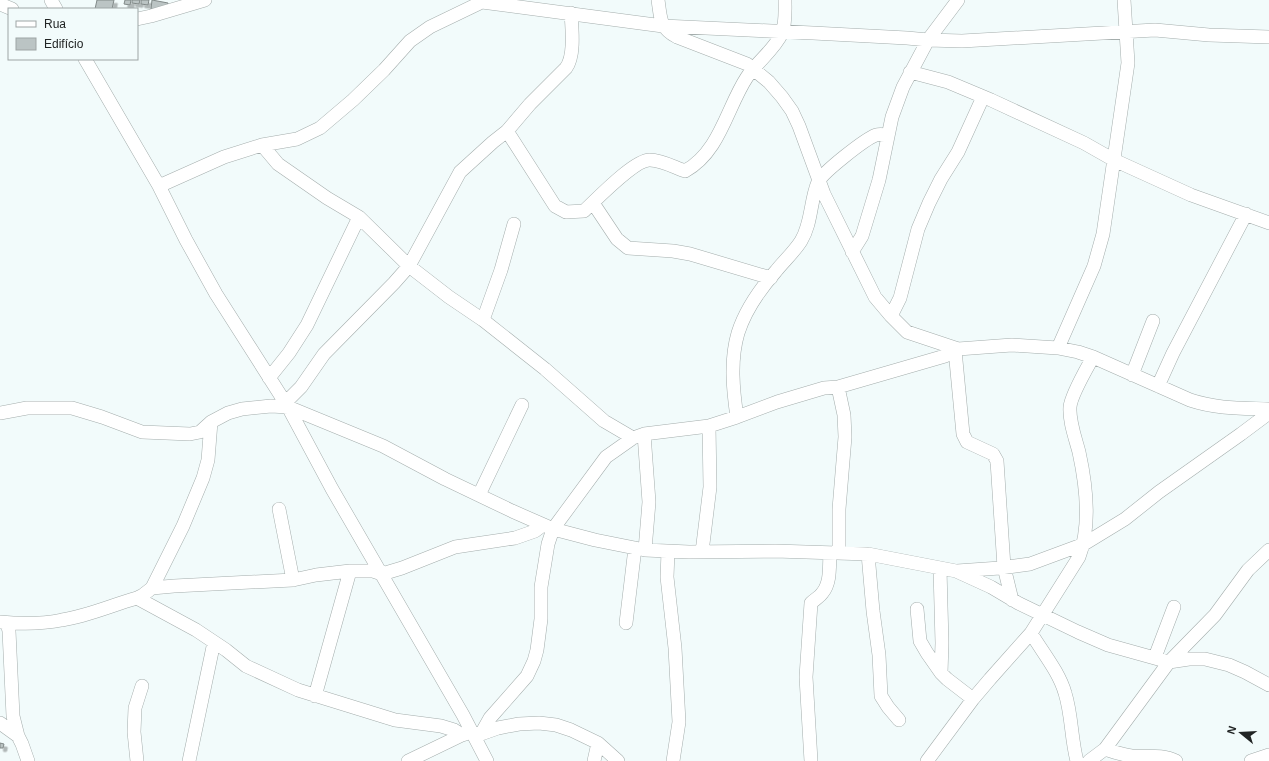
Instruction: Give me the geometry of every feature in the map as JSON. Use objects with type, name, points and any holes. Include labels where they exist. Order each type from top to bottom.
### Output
[{"type":"street","points":[[138,19],[205,0]]},
{"type":"street","points":[[658,0],[663,26],[668,32],[677,37],[747,64],[770,82],[792,111],[799,126],[818,181],[875,297],[907,332],[957,350]]},
{"type":"street","points":[[508,132],[555,206],[566,212],[584,211],[619,178],[645,160],[657,161],[685,170],[693,167],[708,150],[722,128],[742,85],[753,68],[778,40],[782,32],[785,16],[785,0]]},
{"type":"street","points":[[852,252],[862,236],[879,180],[888,135],[898,100],[910,72],[920,57],[928,40],[958,0]]},
{"type":"street","points":[[1058,348],[1094,266],[1103,234],[1128,62],[1124,0]]},
{"type":"street","points":[[159,186],[224,157],[262,145],[296,139],[320,128],[353,100],[384,70],[410,40],[430,27],[479,1],[663,26],[928,40],[962,40],[1155,30],[1209,35],[1269,37]]},
{"type":"street","points":[[0,4],[10,8]]},
{"type":"street","points":[[287,405],[324,354],[409,266],[460,172],[493,142],[508,132],[530,104],[552,84],[570,63],[572,34],[571,14]]},
{"type":"street","points":[[712,50],[718,28]]},
{"type":"street","points":[[86,60],[159,186],[186,240],[216,294],[287,405],[332,489],[463,715],[487,761]]},
{"type":"street","points":[[910,72],[948,82],[1084,143],[1114,160],[1191,195],[1269,223]]},
{"type":"street","points":[[891,316],[900,298],[918,229],[941,179],[958,152],[983,97]]},
{"type":"street","points":[[737,417],[734,396],[733,355],[738,332],[749,310],[771,278],[802,240],[807,228],[818,181],[843,157],[860,144],[877,134],[888,135]]},
{"type":"street","points":[[262,145],[278,164],[327,198],[359,217],[409,266],[449,297],[483,320],[545,369],[604,421],[639,436]]},
{"type":"street","points":[[593,203],[617,239],[628,248],[673,251],[690,254],[771,278]]},
{"type":"street","points":[[1158,386],[1172,353],[1246,214]]},
{"type":"street","points":[[269,378],[289,353],[307,325],[359,217]]},
{"type":"street","points":[[483,320],[501,270],[514,224]]},
{"type":"street","points":[[1132,375],[1153,321]]},
{"type":"street","points":[[152,588],[293,580],[316,575],[350,571],[382,574],[402,568],[455,547],[515,538],[548,527],[606,457],[639,436],[709,426],[777,402],[824,388],[838,387],[945,356],[957,350],[1012,345],[1058,348],[1093,357],[1190,400],[1207,406],[1269,409]]},
{"type":"street","points":[[957,350],[963,434],[967,442],[993,454],[997,461],[1004,567],[1012,600]]},
{"type":"street","points":[[927,761],[973,699],[1031,633],[1074,568],[1084,544],[1086,504],[1080,455],[1070,407],[1072,397],[1093,357]]},
{"type":"street","points":[[811,761],[806,677],[810,611],[811,603],[823,594],[835,554],[845,437],[844,415],[838,387]]},
{"type":"street","points":[[0,413],[27,408],[72,408],[102,417],[130,429],[142,432],[156,434],[190,434],[200,432],[210,422],[228,413],[242,409],[287,405],[383,446],[445,480],[548,527],[640,549],[668,552],[775,551],[868,554],[956,571],[1030,564],[1084,544],[1125,520],[1159,492],[1241,434],[1269,412]]},
{"type":"street","points":[[479,495],[522,406]]},
{"type":"street","points":[[3,622],[31,623],[62,620],[137,598],[152,588],[183,526],[203,478],[208,460],[210,422]]},
{"type":"street","points":[[702,552],[710,487],[709,426]]},
{"type":"street","points":[[626,623],[649,502],[639,436]]},
{"type":"street","points":[[279,509],[293,580]]},
{"type":"street","points":[[472,734],[490,718],[527,676],[534,661],[542,619],[541,587],[548,544],[548,527]]},
{"type":"street","points":[[1090,761],[1104,749],[1169,662],[1215,615],[1248,570],[1269,550]]},
{"type":"street","points":[[668,552],[667,577],[675,648],[679,722],[673,761]]},
{"type":"street","points":[[868,554],[873,611],[879,655],[881,696],[899,720]]},
{"type":"street","points":[[940,569],[942,643],[941,673]]},
{"type":"street","points":[[315,696],[350,571]]},
{"type":"street","points":[[956,571],[991,587],[1012,600],[1108,645],[1169,662],[1189,659],[1205,659],[1229,665],[1269,685]]},
{"type":"street","points":[[137,598],[147,605],[180,621],[214,642],[246,666],[298,690],[395,720],[441,726],[472,734]]},
{"type":"street","points":[[1155,657],[1174,607]]},
{"type":"street","points":[[917,609],[920,641],[941,673],[973,699]]},
{"type":"street","points":[[3,622],[9,631],[13,716],[18,736],[28,761]]},
{"type":"street","points":[[1031,633],[1057,675],[1065,693],[1073,731],[1074,751],[1077,761]]},
{"type":"street","points":[[189,761],[214,642]]},
{"type":"street","points":[[137,761],[134,732],[135,708],[142,686]]},
{"type":"street","points":[[0,723],[18,736]]},
{"type":"street","points":[[408,761],[472,734],[498,728],[539,723],[556,725],[572,730],[598,743],[618,761]]},
{"type":"street","points":[[594,761],[598,743]]},
{"type":"street","points":[[1104,749],[1120,755],[1169,757],[1176,761]]},
{"type":"street","points":[[1251,761],[1269,755]]},
{"type":"building","points":[[97,0],[114,0],[112,8],[95,8]]},
{"type":"building","points":[[125,0],[131,0],[130,5],[124,4]]},
{"type":"building","points":[[132,0],[140,0],[139,4],[132,3]]},
{"type":"building","points":[[141,0],[149,0],[148,5],[141,4]]},
{"type":"building","points":[[152,0],[168,3],[167,11],[151,9]]},
{"type":"building","points":[[0,743],[4,744],[3,748],[0,748]]}]
